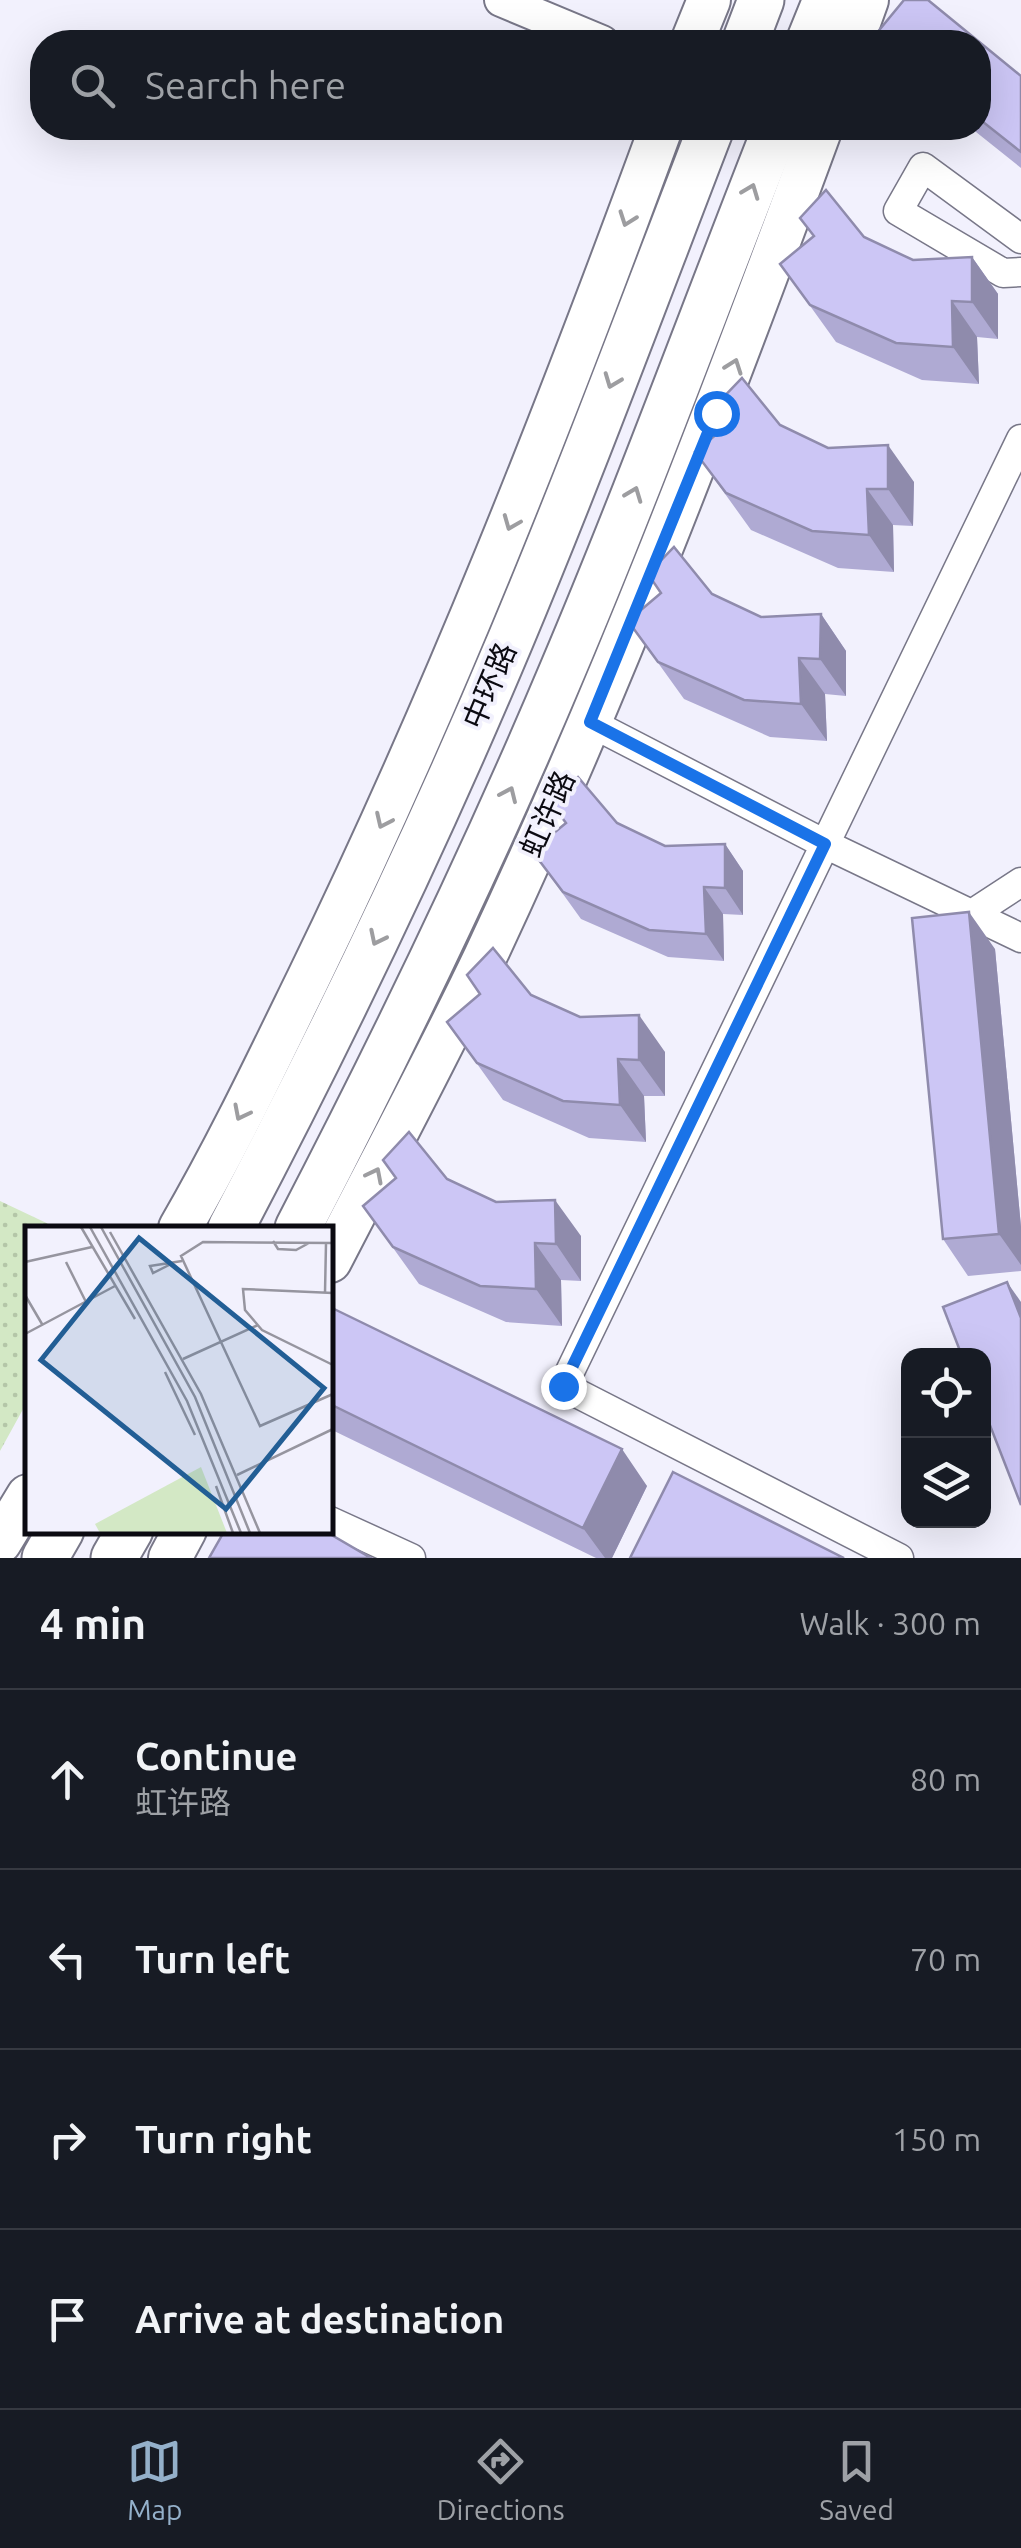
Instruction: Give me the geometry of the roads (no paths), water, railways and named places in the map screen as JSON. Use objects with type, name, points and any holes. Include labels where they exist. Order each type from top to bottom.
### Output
[{"type":"highway","points":[[750,30],[761,0]]},
{"type":"highway","points":[[814,30],[826,0]]},
{"type":"highway","name":"中环路","points":[[232,1226],[311,1075],[451,777],[564,508],[707,140]]},
{"type":"highway","name":"中环路","points":[[299,1226],[444,937],[541,720],[619,534],[771,140]]},
{"type":"highway","points":[[45,1558],[59,1533]]},
{"type":"highway","points":[[114,1558],[128,1533]]},
{"type":"main road","points":[[697,30],[709,0]]},
{"type":"main road","points":[[856,30],[867,0]]},
{"type":"main road","points":[[181,1226],[282,1033],[419,743],[564,389],[657,140]]},
{"type":"main road","name":"虹许路","points":[[332,1257],[484,957],[590,722],[716,413],[817,140]]},
{"type":"main road","points":[[0,1542],[25,1501]]},
{"type":"main road","points":[[170,1558],[183,1533]]},
{"type":"street","points":[[501,0],[573,30]]},
{"type":"street","points":[[1021,238],[924,168],[898,211],[1003,273],[1021,272]]},
{"type":"street","points":[[899,1558],[563,1386],[1021,439]]},
{"type":"street","points":[[590,722],[825,844],[1021,938]]},
{"type":"street","points":[[972,914],[1021,882]]},
{"type":"street","points":[[332,1522],[411,1558]]}]
